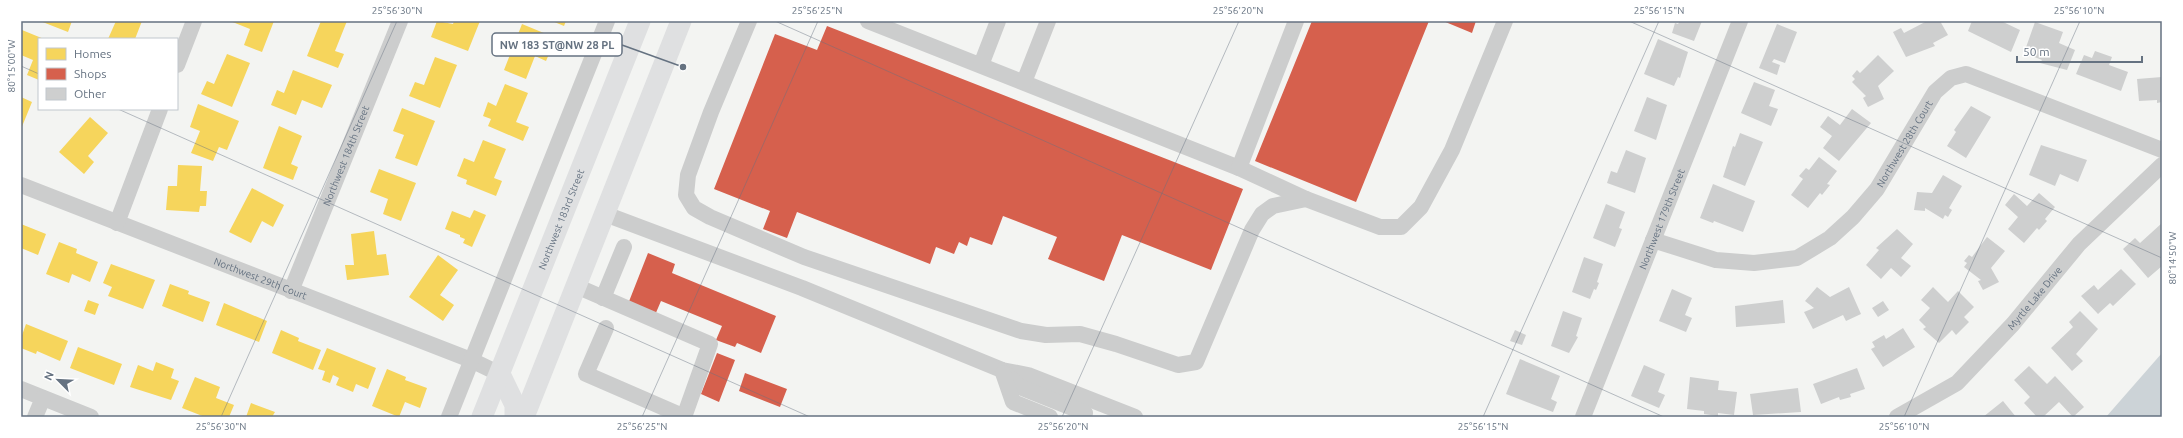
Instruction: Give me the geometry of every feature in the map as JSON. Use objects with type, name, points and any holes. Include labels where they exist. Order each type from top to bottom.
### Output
[{"type":"main road","name":"Northwest 183rd Street","points":[[482,417],[640,21]]},
{"type":"main road","points":[[524,417],[681,21]]},
{"type":"main road","points":[[500,374],[515,405],[515,417]]},
{"type":"street","points":[[178,62],[194,21]]},
{"type":"street","name":"Northwest 184th Street","points":[[291,290],[400,21]]},
{"type":"street","points":[[449,417],[607,21]]},
{"type":"street","points":[[749,21],[711,112],[688,175],[686,195],[694,208],[710,217],[804,257],[1021,331],[1046,335],[1080,334],[1116,344],[1178,365],[1196,362],[1252,230],[1262,214],[1273,206],[1306,199]]},
{"type":"street","points":[[868,21],[1239,168],[1306,199],[1380,227],[1401,227],[1421,207],[1452,150],[1505,21]]},
{"type":"street","points":[[980,65],[998,21]]},
{"type":"street","points":[[1024,82],[1048,21]]},
{"type":"street","points":[[1239,168],[1296,21]]},
{"type":"street","name":"Northwest 179th Street","points":[[1583,417],[1740,21]]},
{"type":"street","name":"Northwest 28th Court","points":[[1653,240],[1716,260],[1754,263],[1797,258],[1830,238],[1853,217],[1877,189],[1935,92],[1951,78],[1966,74],[2162,150]]},
{"type":"street","points":[[117,223],[160,110]]},
{"type":"street","name":"Myrtle Lake Drive","points":[[1897,417],[1957,383],[2013,324],[2079,244],[2162,165]]},
{"type":"street","name":"Northwest 29th Court","points":[[21,185],[471,360],[500,374]]},
{"type":"street","points":[[605,214],[802,288],[1002,370],[1028,375],[1087,410],[1135,417]]},
{"type":"street","points":[[603,298],[624,247]]},
{"type":"street","points":[[576,286],[710,344],[684,417],[586,374],[606,328]]},
{"type":"street","points":[[1002,370],[1013,402],[1050,417]]},
{"type":"street","points":[[21,389],[91,417]]},
{"type":"street","points":[[35,417],[43,398]]},
{"type":"shaded area","points":[[2162,353],[2162,417],[2106,417]]},
{"type":"building: Homes","points":[[40,21],[72,21],[68,32]]},
{"type":"building: Homes","points":[[116,21],[142,21],[135,38],[108,38]]},
{"type":"building: Homes","points":[[230,21],[274,21],[262,52],[244,45],[250,29]]},
{"type":"building: Homes","points":[[321,21],[347,21],[335,51],[344,54],[338,68],[307,56]]},
{"type":"building: Homes","points":[[437,21],[453,24],[454,21],[480,21],[468,51],[431,37]]},
{"type":"building: Homes","points":[[552,21],[566,21],[564,26]]},
{"type":"building: Homes","points":[[522,24],[556,38],[546,61],[535,56],[526,79],[504,70]]},
{"type":"building: Homes","points":[[22,30],[42,38],[38,38],[38,80],[27,75],[33,60],[21,55]]},
{"type":"building: Homes","points":[[227,54],[250,63],[232,107],[201,94],[207,81],[214,84]]},
{"type":"building: Homes","points":[[435,57],[457,65],[440,108],[409,96],[415,82],[424,85]]},
{"type":"building: Homes","points":[[293,70],[332,85],[322,108],[302,100],[296,115],[271,105],[277,90],[284,93]]},
{"type":"building: Homes","points":[[505,84],[528,93],[516,122],[529,127],[523,141],[488,126],[491,119],[483,116],[488,102],[496,106]]},
{"type":"building: Homes","points":[[21,97],[32,102],[21,129]]},
{"type":"building: Homes","points":[[198,104],[239,121],[227,150],[219,147],[213,161],[191,153],[200,131],[190,127]]},
{"type":"building: Homes","points":[[402,108],[435,121],[417,166],[395,158],[404,135],[393,131]]},
{"type":"building: Homes","points":[[90,117],[108,133],[88,156],[94,162],[84,174],[59,152]]},
{"type":"building: Homes","points":[[279,126],[302,136],[291,164],[298,167],[293,180],[263,168]]},
{"type":"building: Homes","points":[[483,140],[506,149],[494,178],[502,181],[496,196],[466,184],[467,180],[457,176],[464,158],[474,162]]},
{"type":"building: Homes","points":[[178,165],[202,166],[200,191],[207,191],[206,206],[200,206],[199,212],[166,210],[168,186],[177,186]]},
{"type":"building: Homes","points":[[379,169],[416,183],[401,221],[383,214],[388,199],[370,192]]},
{"type":"building: Homes","points":[[252,188],[284,205],[273,227],[262,221],[251,243],[229,232]]},
{"type":"building: Homes","points":[[474,210],[486,215],[472,247],[463,243],[465,239],[460,237],[460,235],[445,229],[452,211],[470,218]]},
{"type":"building: Homes","points":[[21,224],[46,234],[38,255],[21,248]]},
{"type":"building: Homes","points":[[374,231],[377,255],[386,254],[389,275],[347,280],[345,265],[354,265],[351,234]]},
{"type":"building: Homes","points":[[59,242],[77,249],[76,253],[98,262],[90,282],[72,274],[69,283],[46,274]]},
{"type":"building: Homes","points":[[438,255],[458,270],[440,295],[454,305],[443,321],[409,297]]},
{"type":"building: Homes","points":[[111,264],[155,280],[143,309],[108,296],[112,287],[103,283]]},
{"type":"building: Homes","points":[[170,284],[189,291],[188,294],[210,302],[203,322],[162,306]]},
{"type":"building: Homes","points":[[88,300],[99,304],[95,315],[84,311]]},
{"type":"building: Homes","points":[[224,303],[267,321],[259,342],[216,325]]},
{"type":"building: Homes","points":[[26,324],[68,341],[60,361],[37,351],[36,354],[21,348],[21,338]]},
{"type":"building: Homes","points":[[281,330],[299,338],[298,341],[321,350],[313,370],[272,353]]},
{"type":"building: Homes","points":[[78,347],[122,364],[114,385],[70,368]]},
{"type":"building: Homes","points":[[327,348],[376,368],[368,389],[356,384],[353,392],[336,385],[339,378],[333,375],[330,383],[322,380],[325,371],[318,369]]},
{"type":"building: Homes","points":[[156,362],[174,369],[171,378],[179,381],[171,400],[130,387],[138,365],[153,371]]},
{"type":"building: Homes","points":[[387,369],[406,377],[405,380],[427,388],[420,408],[405,402],[399,417],[372,406]]},
{"type":"building: Homes","points":[[195,377],[220,387],[216,398],[234,405],[229,417],[205,417],[182,408]]},
{"type":"building: Homes","points":[[251,403],[275,412],[272,417],[246,417]]},
{"type":"building: Shops","points":[[1312,21],[1429,21],[1356,202],[1255,161]]},
{"type":"building: Shops","points":[[1443,21],[1476,21],[1472,33]]},
{"type":"building: Shops","points":[[827,26],[1243,189],[1211,270],[1122,235],[1104,281],[1048,259],[1057,237],[1003,216],[992,245],[970,237],[967,246],[959,242],[954,254],[936,247],[930,264],[797,212],[787,238],[763,229],[770,211],[714,189],[775,34],[817,50]]},
{"type":"building: Shops","points":[[648,253],[675,264],[672,273],[776,316],[761,353],[737,343],[735,347],[716,340],[722,326],[661,301],[655,315],[628,304]]},
{"type":"building: Shops","points":[[717,353],[735,360],[719,402],[701,394]]},
{"type":"building: Shops","points":[[745,373],[787,389],[780,407],[739,391]]},
{"type":"building: Other","points":[[1680,21],[1702,21],[1694,41],[1672,33],[1675,23],[1678,24]]},
{"type":"building: Other","points":[[1927,21],[1940,21],[1948,35],[1933,43],[1935,46],[1906,57],[1893,32],[1901,28],[1904,33]]},
{"type":"building: Other","points":[[1972,21],[2001,21],[2020,30],[2011,52],[1968,31]]},
{"type":"building: Other","points":[[2035,22],[2063,32],[2059,43],[2075,50],[2067,70],[2040,63],[2042,60],[2024,53]]},
{"type":"building: Other","points":[[1777,24],[1797,32],[1785,63],[1774,59],[1772,62],[1780,65],[1777,75],[1759,68]]},
{"type":"building: Other","points":[[1658,39],[1688,52],[1680,78],[1678,77],[1674,86],[1644,74]]},
{"type":"building: Other","points":[[2095,51],[2112,57],[2109,65],[2128,72],[2121,91],[2076,74],[2084,55],[2092,58]]},
{"type":"building: Other","points":[[1878,55],[1894,71],[1878,86],[1884,99],[1868,107],[1863,98],[1866,96],[1852,82],[1855,79],[1852,76],[1857,70],[1860,73]]},
{"type":"building: Other","points":[[2162,77],[2162,102],[2157,103],[2157,100],[2139,101],[2137,79]]},
{"type":"building: Other","points":[[1754,82],[1775,90],[1769,106],[1778,109],[1771,126],[1741,113]]},
{"type":"building: Other","points":[[1647,97],[1667,105],[1656,140],[1634,131]]},
{"type":"building: Other","points":[[1971,106],[1991,117],[1966,158],[1947,146],[1956,132],[1954,130]]},
{"type":"building: Other","points":[[1852,109],[1871,123],[1839,161],[1823,148],[1832,136],[1820,127],[1828,116],[1840,125]]},
{"type":"building: Other","points":[[1740,133],[1763,142],[1745,186],[1723,177],[1733,146],[1735,147]]},
{"type":"building: Other","points":[[2041,145],[2087,160],[2078,182],[2060,174],[2055,186],[2029,175]]},
{"type":"building: Other","points":[[1626,150],[1646,158],[1635,193],[1607,183],[1611,171],[1617,173]]},
{"type":"building: Other","points":[[1819,157],[1837,171],[1827,184],[1830,185],[1822,195],[1820,193],[1808,208],[1791,195],[1803,179],[1799,176],[1806,168],[1809,170]]},
{"type":"building: Other","points":[[1943,175],[1962,186],[1949,208],[1952,210],[1948,217],[1945,215],[1943,219],[1925,208],[1925,211],[1914,210],[1917,192],[1932,193]]},
{"type":"building: Other","points":[[1713,184],[1755,201],[1743,232],[1714,221],[1713,223],[1700,218]]},
{"type":"building: Other","points":[[2039,193],[2055,207],[2045,219],[2047,221],[2039,230],[2037,228],[2024,243],[2008,229],[2018,217],[2005,205],[2014,194],[2027,206]]},
{"type":"building: Other","points":[[1606,204],[1625,212],[1619,228],[1622,229],[1615,247],[1593,238]]},
{"type":"building: Other","points":[[2162,223],[2162,266],[2148,278],[2123,249],[2135,238],[2140,243]]},
{"type":"building: Other","points":[[1897,229],[1913,244],[1901,258],[1911,266],[1901,277],[1891,268],[1881,279],[1866,265],[1879,250],[1876,248]]},
{"type":"building: Other","points":[[1987,237],[2005,251],[1991,268],[1999,282],[1983,290],[1978,281],[1981,280],[1964,267],[1967,263],[1964,261],[1969,255],[1972,257]]},
{"type":"building: Other","points":[[1584,257],[1603,264],[1597,282],[1599,283],[1596,290],[1594,289],[1590,299],[1572,292]]},
{"type":"building: Other","points":[[2121,269],[2136,284],[2113,306],[2110,303],[2098,314],[2081,296],[2094,285],[2098,290]]},
{"type":"building: Other","points":[[1817,287],[1830,297],[1849,287],[1861,314],[1846,321],[1843,315],[1813,329],[1804,312],[1814,308],[1805,301]]},
{"type":"building: Other","points":[[1933,287],[1948,302],[1958,291],[1974,307],[1964,317],[1969,322],[1956,335],[1952,330],[1939,343],[1923,329],[1926,327],[1919,320],[1930,308],[1921,300]]},
{"type":"building: Other","points":[[1672,289],[1692,298],[1685,315],[1692,318],[1686,332],[1659,321]]},
{"type":"building: Other","points":[[1783,300],[1785,323],[1736,327],[1735,306]]},
{"type":"building: Other","points":[[1883,301],[1889,310],[1878,317],[1872,308]]},
{"type":"building: Other","points":[[1563,311],[1582,318],[1576,336],[1578,337],[1569,353],[1551,346]]},
{"type":"building: Other","points":[[2080,311],[2098,329],[2076,354],[2083,361],[2072,371],[2051,348],[2073,327],[2069,322]]},
{"type":"building: Other","points":[[1903,328],[1915,347],[1883,367],[1871,349],[1875,347],[1872,342],[1884,335],[1886,339]]},
{"type":"building: Other","points":[[1515,330],[1526,335],[1522,345],[1510,341]]},
{"type":"building: Other","points":[[1520,359],[1560,376],[1551,399],[1557,402],[1553,412],[1506,394]]},
{"type":"building: Other","points":[[1644,365],[1665,374],[1658,392],[1665,395],[1659,408],[1631,396]]},
{"type":"building: Other","points":[[2029,366],[2047,384],[2055,376],[2084,407],[2073,417],[2059,402],[2043,417],[2037,417],[2024,403],[2030,397],[2014,380]]},
{"type":"building: Other","points":[[1857,368],[1865,389],[1850,394],[1851,397],[1840,400],[1839,397],[1821,404],[1813,384]]},
{"type":"building: Other","points":[[1690,377],[1719,381],[1718,390],[1737,392],[1734,415],[1718,413],[1718,416],[1704,414],[1704,411],[1687,409]]},
{"type":"building: Other","points":[[1798,388],[1801,412],[1753,415],[1750,394]]},
{"type":"building: Other","points":[[2003,401],[2016,417],[1983,417]]},
{"type":"place","name":"NW 183 ST@NW 28 PL","points":[[683,67]]}]
